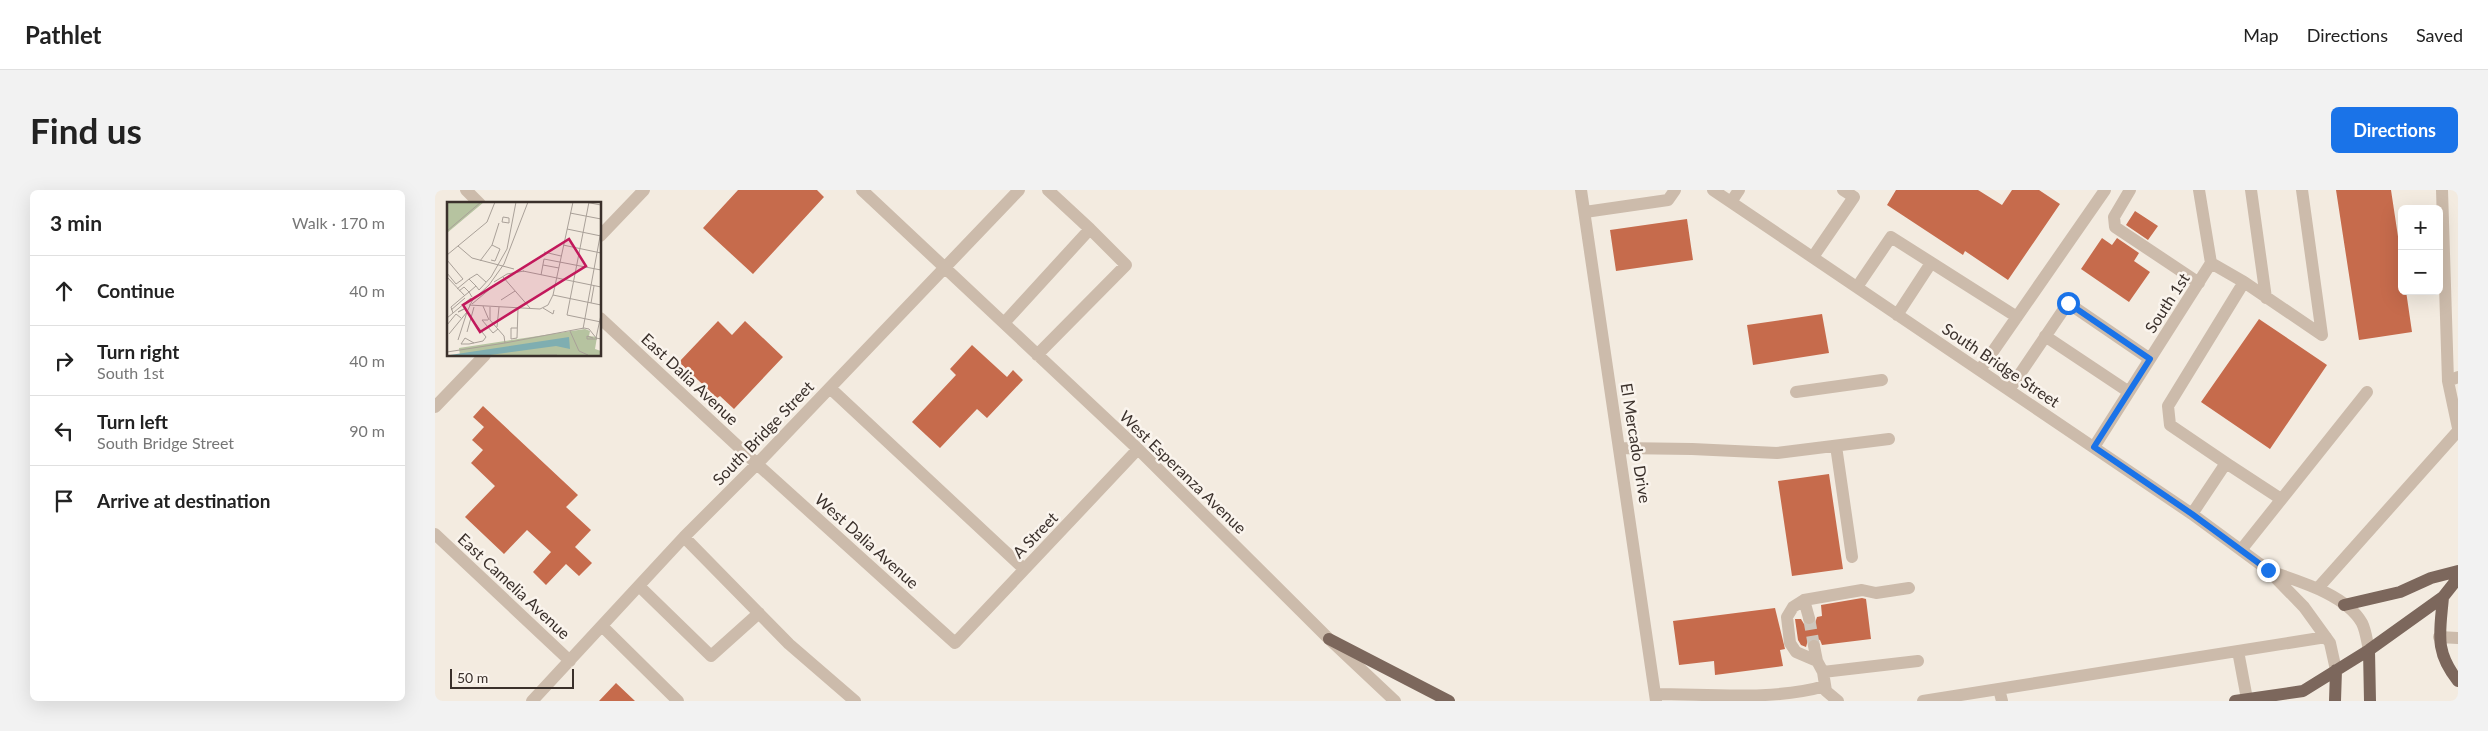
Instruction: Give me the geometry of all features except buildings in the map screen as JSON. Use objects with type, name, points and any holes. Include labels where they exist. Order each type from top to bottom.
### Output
[{"type":"main road","points":[[2344,605],[2400,592],[2431,578],[2458,571]]},
{"type":"main road","points":[[2241,700],[2303,691],[2369,650],[2443,597],[2458,578]]},
{"type":"main road","points":[[2443,597],[2439,637],[2443,658],[2458,681]]},
{"type":"main road","points":[[1329,639],[1449,701]]},
{"type":"main road","points":[[2369,650],[2370,701]]},
{"type":"main road","points":[[2335,701],[2336,670]]},
{"type":"street","points":[[465,190],[478,202]]},
{"type":"street","points":[[601,235],[644,190]]},
{"type":"street","name":"West Esperanza Avenue","points":[[862,190],[1139,450],[1329,639],[1395,701]]},
{"type":"street","name":"South Bridge Street","points":[[532,701],[684,537],[946,269],[1019,190]]},
{"type":"street","points":[[1037,355],[1126,265],[1048,190]]},
{"type":"street","name":"El Mercado Drive","points":[[1581,190],[1656,697]]},
{"type":"street","points":[[1585,212],[1668,200],[1675,190]]},
{"type":"street","name":"South Bridge Street","points":[[1713,190],[2192,514],[2268,570],[2304,607],[2326,637],[2330,643],[2336,670]]},
{"type":"street","points":[[1731,202],[1739,190]]},
{"type":"street","points":[[1813,257],[1854,198],[1843,190]]},
{"type":"street","points":[[1980,370],[2105,190]]},
{"type":"street","points":[[2130,190],[2114,217],[2115,227],[2199,283]]},
{"type":"street","points":[[2199,190],[2211,263],[2244,282],[2322,335],[2302,190]]},
{"type":"street","points":[[2251,190],[2267,298]]},
{"type":"street","points":[[2318,588],[2458,429],[2445,295],[2442,190]]},
{"type":"street","points":[[1004,323],[1090,229]]},
{"type":"street","points":[[1857,287],[1891,237],[2017,317]]},
{"type":"street","points":[[1897,315],[1931,263]]},
{"type":"street","name":"South 1st","points":[[2094,447],[2211,263]]},
{"type":"street","points":[[2244,282],[2168,406],[2169,425],[2281,499]]},
{"type":"street","points":[[2445,295],[2458,288]]},
{"type":"street","points":[[2009,390],[2068,303],[2150,359]]},
{"type":"street","name":"East Dalia Avenue","points":[[601,319],[757,464]]},
{"type":"street","points":[[2045,336],[2129,392]]},
{"type":"street","points":[[435,407],[484,356]]},
{"type":"street","points":[[1796,392],[1882,380]]},
{"type":"street","points":[[830,388],[1025,570]]},
{"type":"street","points":[[2241,550],[2367,392]]},
{"type":"street","points":[[1620,448],[1777,453],[1889,439]]},
{"type":"street","points":[[1835,446],[1852,557]]},
{"type":"street","name":"A Street","points":[[955,642],[1139,450]]},
{"type":"street","points":[[2192,514],[2227,463]]},
{"type":"street","name":"West Dalia Avenue","points":[[757,464],[955,642]]},
{"type":"street","name":"East Camelia Avenue","points":[[435,534],[570,662]]},
{"type":"street","points":[[684,537],[789,644],[855,701]]},
{"type":"street","name":"South Bridge Street","points":[[2268,570],[2318,588],[2344,605],[2362,623],[2369,650]]},
{"type":"street","points":[[639,586],[711,656],[759,613]]},
{"type":"street","points":[[1909,588],[1876,593],[1862,590],[1804,600],[1793,607],[1787,617],[1791,644],[1796,652],[1820,667],[1918,661]]},
{"type":"street","points":[[1804,600],[1809,618]]},
{"type":"street","points":[[603,626],[678,701]]},
{"type":"street","points":[[1923,701],[2001,695],[2238,651],[2326,637]]},
{"type":"street","points":[[2439,637],[2458,638]]},
{"type":"street","points":[[1814,646],[1824,693]]},
{"type":"street","points":[[2238,651],[2241,700]]},
{"type":"street","points":[[1656,697],[1774,698],[1806,692],[1824,693],[1838,701]]},
{"type":"tunnel","points":[[1809,618],[1814,646]]},
{"type":"route","points":[[2068,303],[2150,359],[2094,447],[2192,514],[2268,570]]}]
